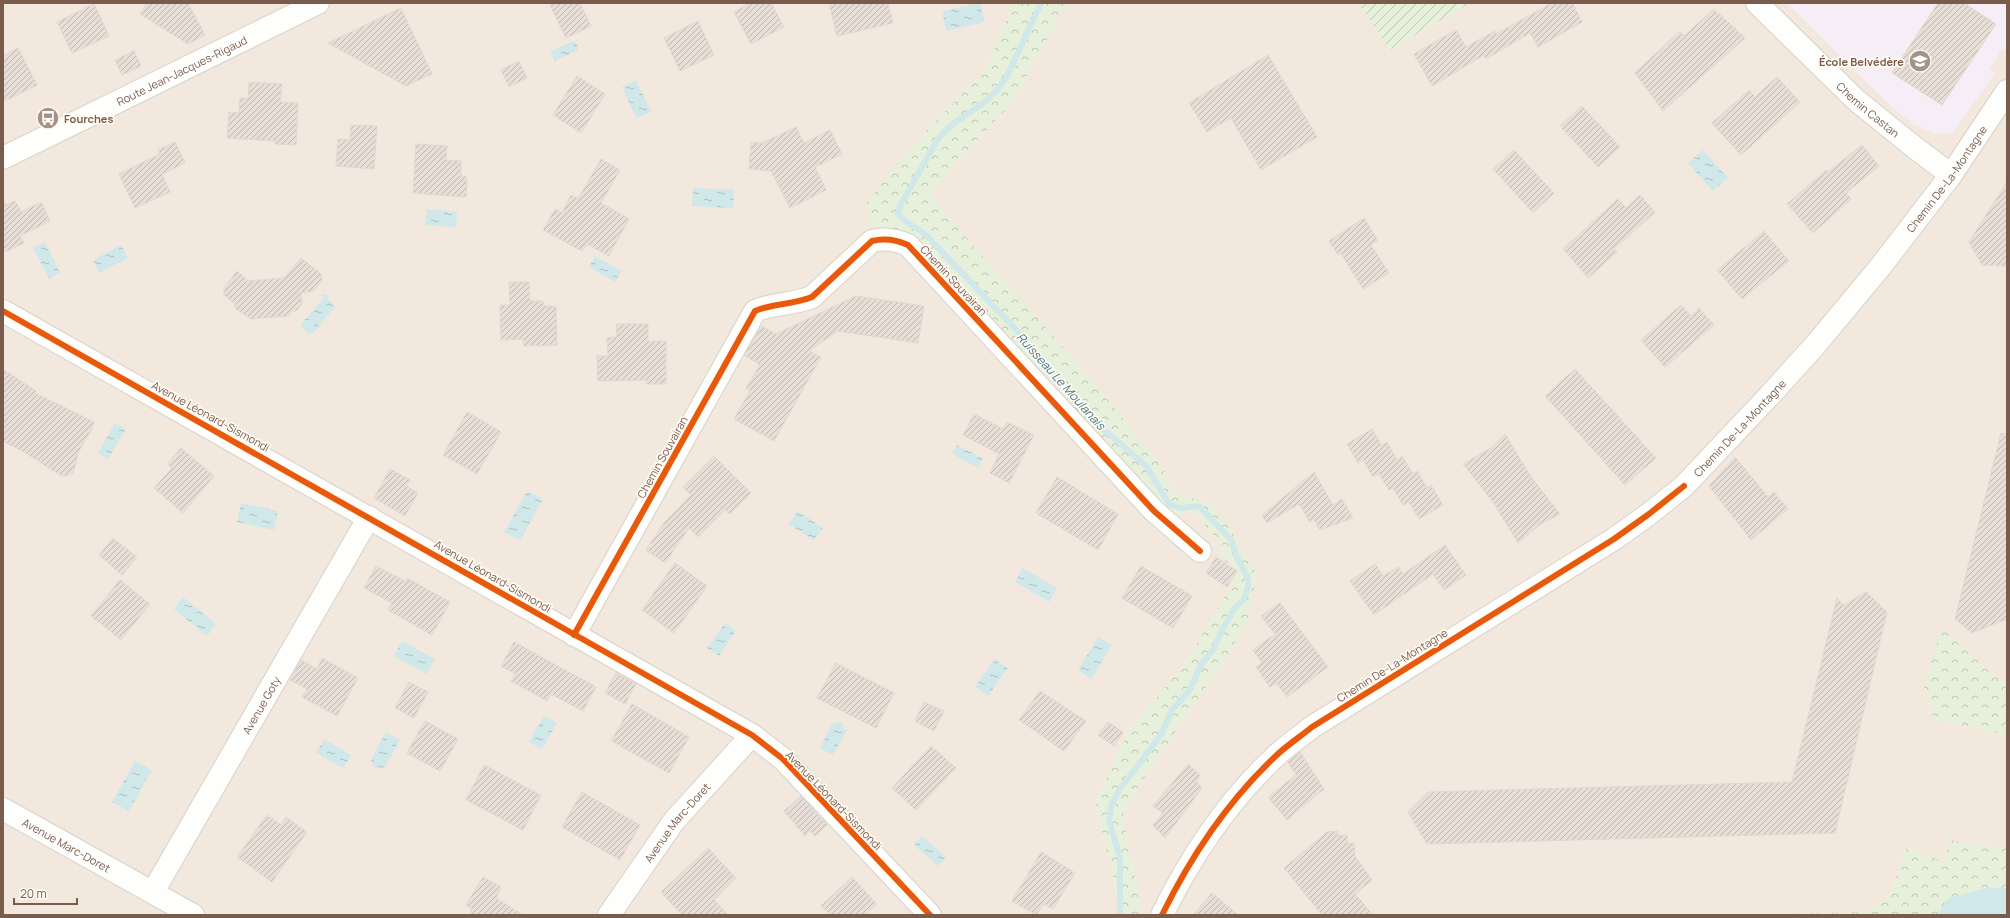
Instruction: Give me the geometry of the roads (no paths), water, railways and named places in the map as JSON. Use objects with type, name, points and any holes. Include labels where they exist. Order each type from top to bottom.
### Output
[{"type":"street","name":"Route Jean-Jacques-Rigaud","points":[[3,158],[318,3]]},
{"type":"street","name":"Chemin Castan","points":[[1757,3],[1856,100],[1951,175]]},
{"type":"street","name":"Chemin De-La-Montagne","points":[[1162,915],[1188,866],[1223,815],[1252,780],[1279,753],[1312,727],[1614,539],[1684,486],[1770,395],[1881,266],[1951,175],[2007,91]]},
{"type":"street","name":"Chemin Souvairan","points":[[574,635],[755,311],[765,307],[802,301],[812,297],[872,241],[880,239],[900,242],[908,245],[1154,511],[1200,551]]},
{"type":"street","name":"Avenue Léonard-Sismondi","points":[[3,310],[752,735],[783,759],[930,915]]},
{"type":"street","name":"Avenue Goty","points":[[153,892],[369,517]]},
{"type":"street","name":"Avenue Marc-Doret","points":[[608,915],[674,821],[752,735]]},
{"type":"street","name":"Avenue Marc-Doret","points":[[3,809],[192,915]]},
{"type":"water","points":[[980,3],[985,22],[946,31],[942,11]]},
{"type":"water","points":[[573,41],[577,44],[578,50],[555,61],[550,52]]},
{"type":"water","points":[[636,80],[651,112],[636,118],[622,87]]},
{"type":"water","points":[[1703,150],[1728,178],[1713,191],[1688,163]]},
{"type":"water","points":[[693,188],[734,190],[733,208],[692,206]]},
{"type":"water","points":[[427,209],[457,212],[456,227],[425,225]]},
{"type":"water","points":[[45,242],[60,273],[49,279],[33,248]]},
{"type":"water","points":[[121,245],[128,258],[99,273],[93,260]]},
{"type":"water","points":[[595,256],[621,271],[615,282],[589,267]]},
{"type":"water","points":[[322,294],[328,295],[328,300],[333,304],[334,308],[313,333],[309,333],[302,328],[301,324],[323,299]]},
{"type":"water","points":[[115,423],[126,429],[108,459],[98,453]]},
{"type":"water","points":[[957,445],[983,458],[978,468],[952,454]]},
{"type":"water","points":[[527,491],[543,499],[520,540],[504,532]]},
{"type":"water","points":[[241,503],[278,511],[274,530],[237,522]]},
{"type":"water","points":[[798,511],[823,528],[814,541],[789,524]]},
{"type":"water","points":[[1023,568],[1057,588],[1049,602],[1015,582]]},
{"type":"water","points":[[183,597],[216,624],[207,636],[174,609]]},
{"type":"water","points":[[725,623],[736,631],[719,656],[707,648]]},
{"type":"water","points":[[1098,637],[1112,645],[1091,679],[1078,670]]},
{"type":"water","points":[[402,641],[435,659],[426,674],[394,656]]},
{"type":"water","points":[[995,659],[1008,668],[988,696],[975,687]]},
{"type":"water","points":[[544,716],[557,723],[542,749],[529,742]]},
{"type":"water","points":[[838,722],[843,723],[844,729],[847,730],[833,755],[820,748],[832,724]]},
{"type":"water","points":[[386,732],[400,740],[385,767],[378,769],[373,766],[371,759]]},
{"type":"water","points":[[324,739],[351,755],[343,768],[316,753]]},
{"type":"water","points":[[135,761],[152,770],[129,811],[112,802]]},
{"type":"water","points":[[922,836],[946,857],[938,866],[914,845]]},
{"type":"waterway","name":"Ruisseau Le Moulanais","points":[[1041,3],[1007,76],[997,90],[982,104],[954,123],[938,139],[901,204],[898,214],[903,220],[926,235],[1020,334],[1093,420],[1147,467],[1169,504],[1181,508],[1199,506],[1231,540],[1237,557],[1248,578],[1248,587],[1244,599],[1234,609],[1213,650],[1201,665],[1190,690],[1172,710],[1161,735],[1119,790],[1112,803],[1109,820],[1120,858],[1120,915]]},
{"type":"waterway","points":[[1959,915],[1990,907],[2007,907]]},
{"type":"place","name":"École Belvédère","points":[[1920,61]]},
{"type":"place","name":"Fourches","points":[[48,118]]}]
